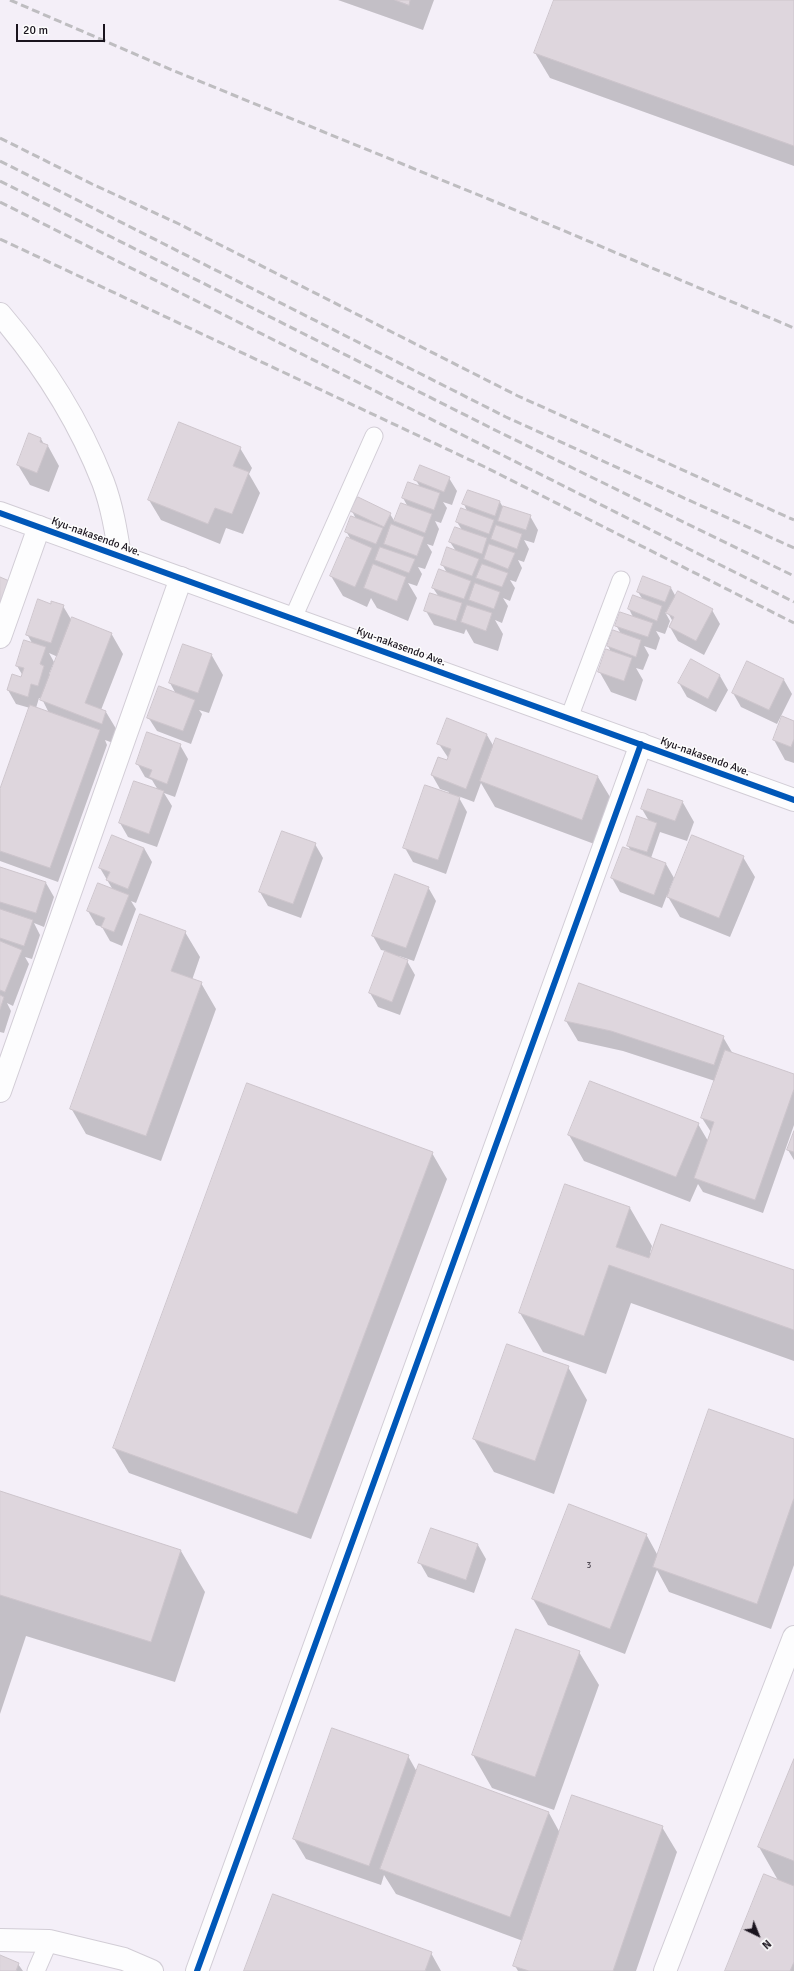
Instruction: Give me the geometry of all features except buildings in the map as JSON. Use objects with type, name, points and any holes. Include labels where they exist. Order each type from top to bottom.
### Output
[{"type":"street","points":[[0,314],[25,345],[56,388],[80,433],[103,483],[112,513],[120,556]]},
{"type":"street","name":"Kyu-nakasendo Ave.","points":[[0,513],[794,800]]},
{"type":"street","points":[[0,637],[39,527]]},
{"type":"street","points":[[0,1091],[8,1041],[181,578]]},
{"type":"street","points":[[197,1971],[640,744]]},
{"type":"street","points":[[665,1971],[794,1637]]},
{"type":"street","points":[[0,1940],[49,1941],[124,1959],[152,1971]]},
{"type":"lane","points":[[293,618],[374,436]]},
{"type":"lane","points":[[569,718],[621,580]]},
{"type":"lane","points":[[36,1971],[49,1941]]},
{"type":"railway","points":[[10,0],[172,70],[503,205],[794,328]]},
{"type":"railway","points":[[0,138],[92,184],[179,224],[518,396],[794,520]]},
{"type":"railway","points":[[0,161],[506,417],[794,548]]},
{"type":"railway","points":[[0,181],[499,432],[794,576]]},
{"type":"railway","points":[[0,202],[794,602]]},
{"type":"railway","points":[[0,239],[485,467],[794,623]]},
{"type":"cycle path","points":[[0,513],[794,800]]},
{"type":"cycle path","points":[[197,1971],[641,744]]}]
